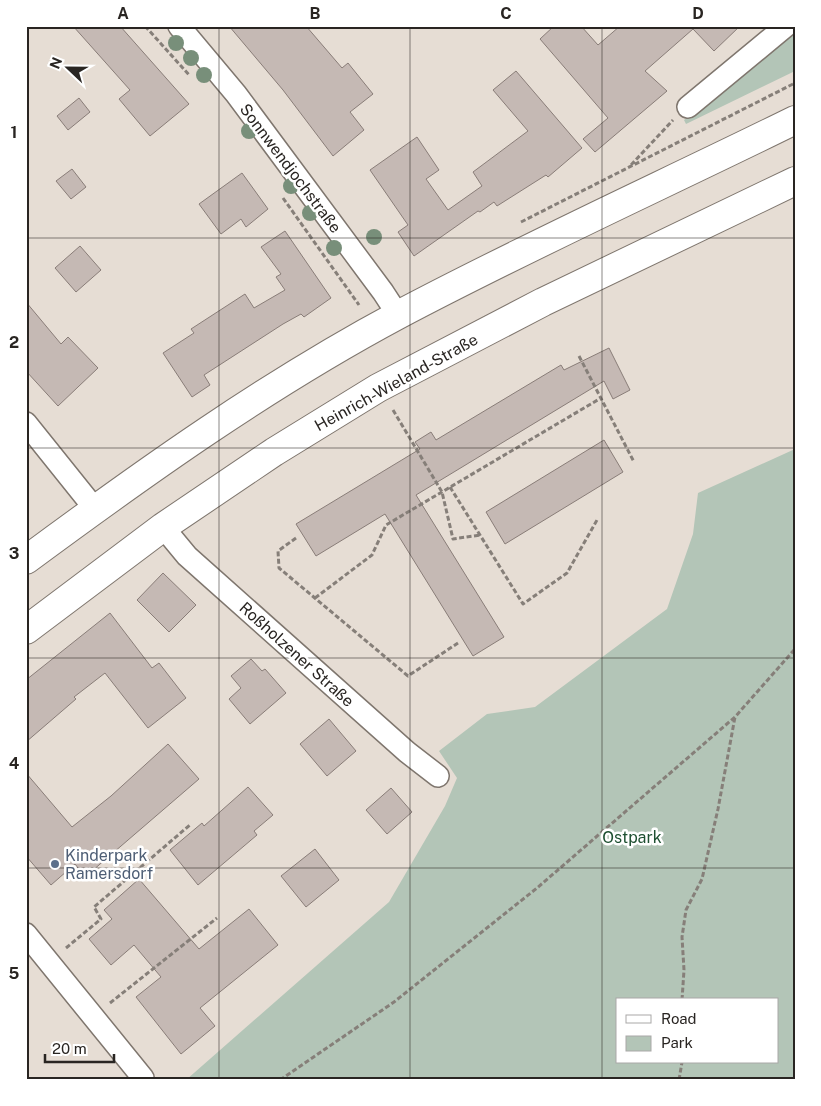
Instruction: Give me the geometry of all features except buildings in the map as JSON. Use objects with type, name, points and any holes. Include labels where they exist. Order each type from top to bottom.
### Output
[{"type":"main road","points":[[26,560],[95,509],[235,412],[398,315],[795,120]]},
{"type":"main road","name":"Heinrich-Wieland-Straße","points":[[26,630],[163,527],[274,452],[378,388],[543,302],[795,181]]},
{"type":"street","name":"Sonnwendjochstraße","points":[[179,26],[236,94],[398,315]]},
{"type":"street","points":[[688,107],[786,26]]},
{"type":"street","points":[[26,422],[95,509]]},
{"type":"street","name":"Roßholzener Straße","points":[[163,527],[187,556],[407,752],[438,776]]},
{"type":"street","points":[[26,934],[143,1078]]},
{"type":"path","points":[[145,26],[195,82]]},
{"type":"path","points":[[629,168],[672,121],[688,107]]},
{"type":"path","points":[[281,196],[359,305]]},
{"type":"path","points":[[580,356],[634,462]]},
{"type":"path","points":[[315,598],[372,555],[386,525],[601,398]]},
{"type":"path","points":[[393,410],[442,492],[453,539],[480,535]]},
{"type":"path","points":[[450,487],[523,604],[566,573],[598,520]]},
{"type":"path","points":[[296,538],[278,551],[279,568],[408,676],[458,642]]},
{"type":"path","points":[[280,1080],[394,1002],[537,888],[735,716],[795,649]]},
{"type":"path","points":[[682,998],[684,970],[682,937],[686,910],[702,879],[718,810],[735,716]]},
{"type":"path","points":[[62,952],[101,919],[94,907],[191,824]]},
{"type":"path","points":[[106,1007],[217,918]]},
{"type":"path","points":[[679,1080],[682,1064]]},
{"type":"green space","points":[[795,30],[795,71],[686,124],[684,120]]},
{"type":"green space","name":"Ostpark","points":[[795,449],[795,1080],[186,1080],[389,902],[445,806],[457,778],[439,751],[487,714],[535,707],[667,609],[693,534],[698,493]]},
{"type":"place","name":"Kinderpark Ramersdorf","points":[[55,864]]}]
